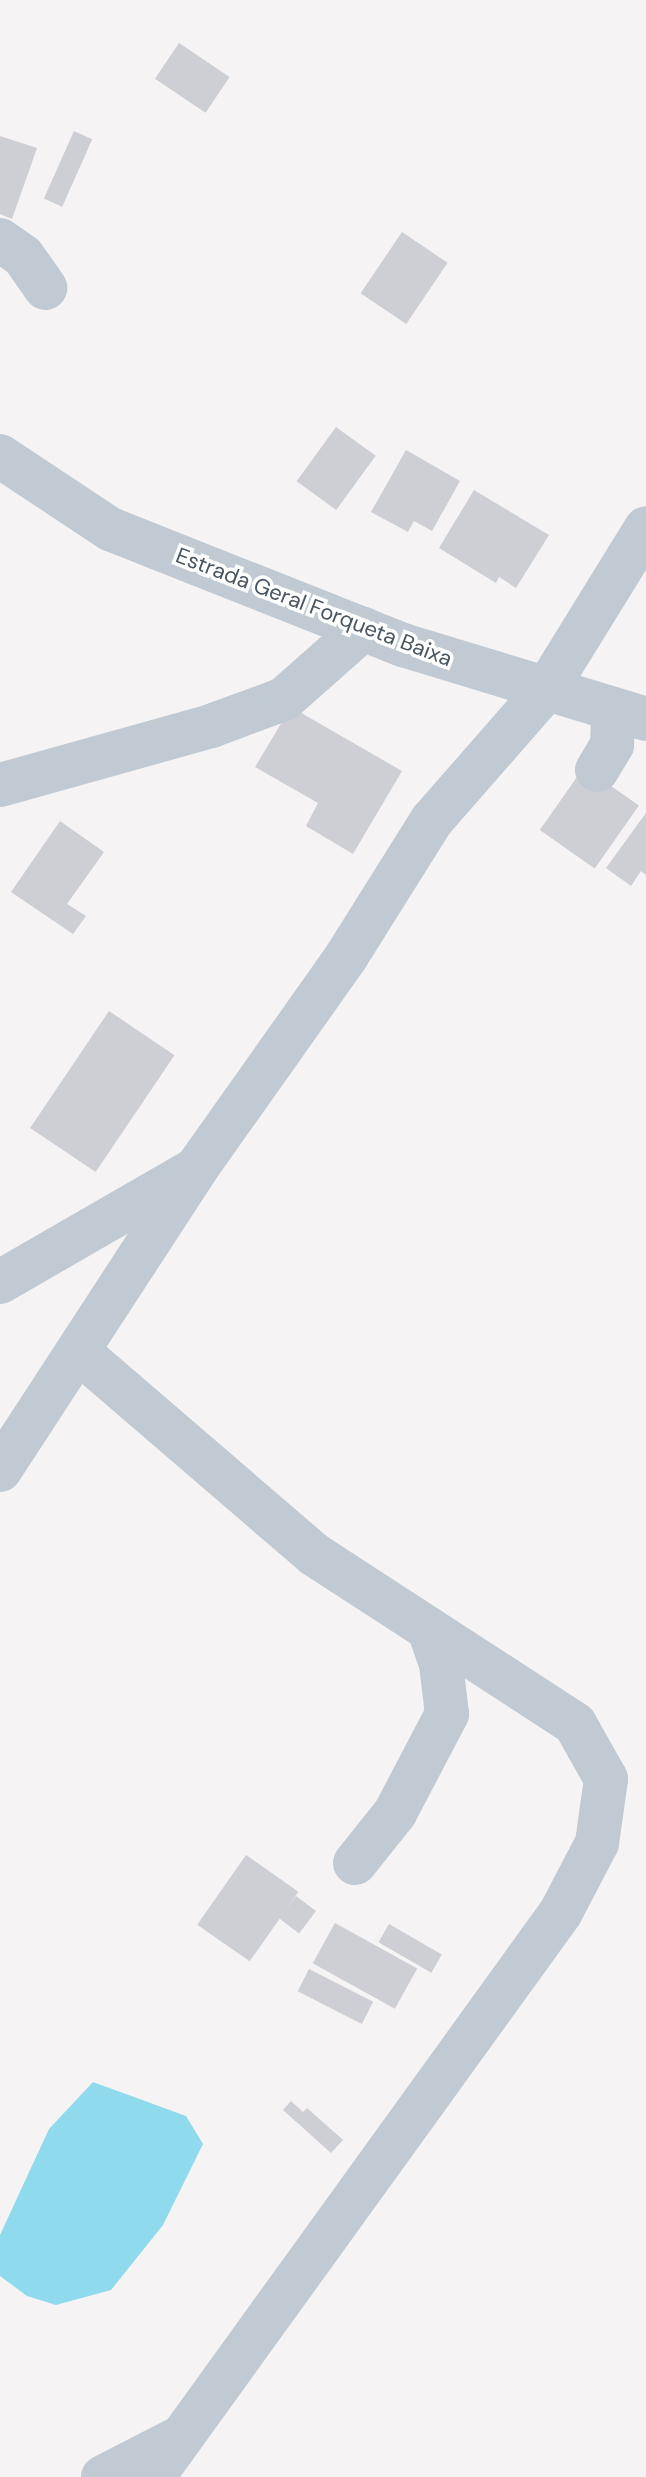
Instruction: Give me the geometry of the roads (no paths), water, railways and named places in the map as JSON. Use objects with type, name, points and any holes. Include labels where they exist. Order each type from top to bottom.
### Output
[{"type":"street","points":[[0,240],[23,256],[45,288]]},
{"type":"street","name":"Estrada Geral Forqueta Baixa","points":[[0,456],[110,529],[363,629],[629,716]]},
{"type":"street","points":[[0,1470],[80,1353],[196,1169],[346,957],[432,820],[546,690],[646,528]]},
{"type":"street","points":[[0,785],[284,699],[363,629]]},
{"type":"street","points":[[597,770],[629,716]]},
{"type":"street","points":[[0,1282],[196,1169]]},
{"type":"street","points":[[80,1353],[315,1555],[575,1724],[606,1779],[597,1843],[561,1912],[153,2477]]},
{"type":"street","points":[[355,1863],[395,1813],[447,1714],[441,1664],[429,1629]]},
{"type":"street","points":[[103,2477],[146,2459],[183,2434]]},
{"type":"water","points":[[93,2082],[186,2116],[203,2144],[163,2225],[111,2290],[56,2305],[27,2296],[0,2276],[0,2235],[49,2129]]}]
